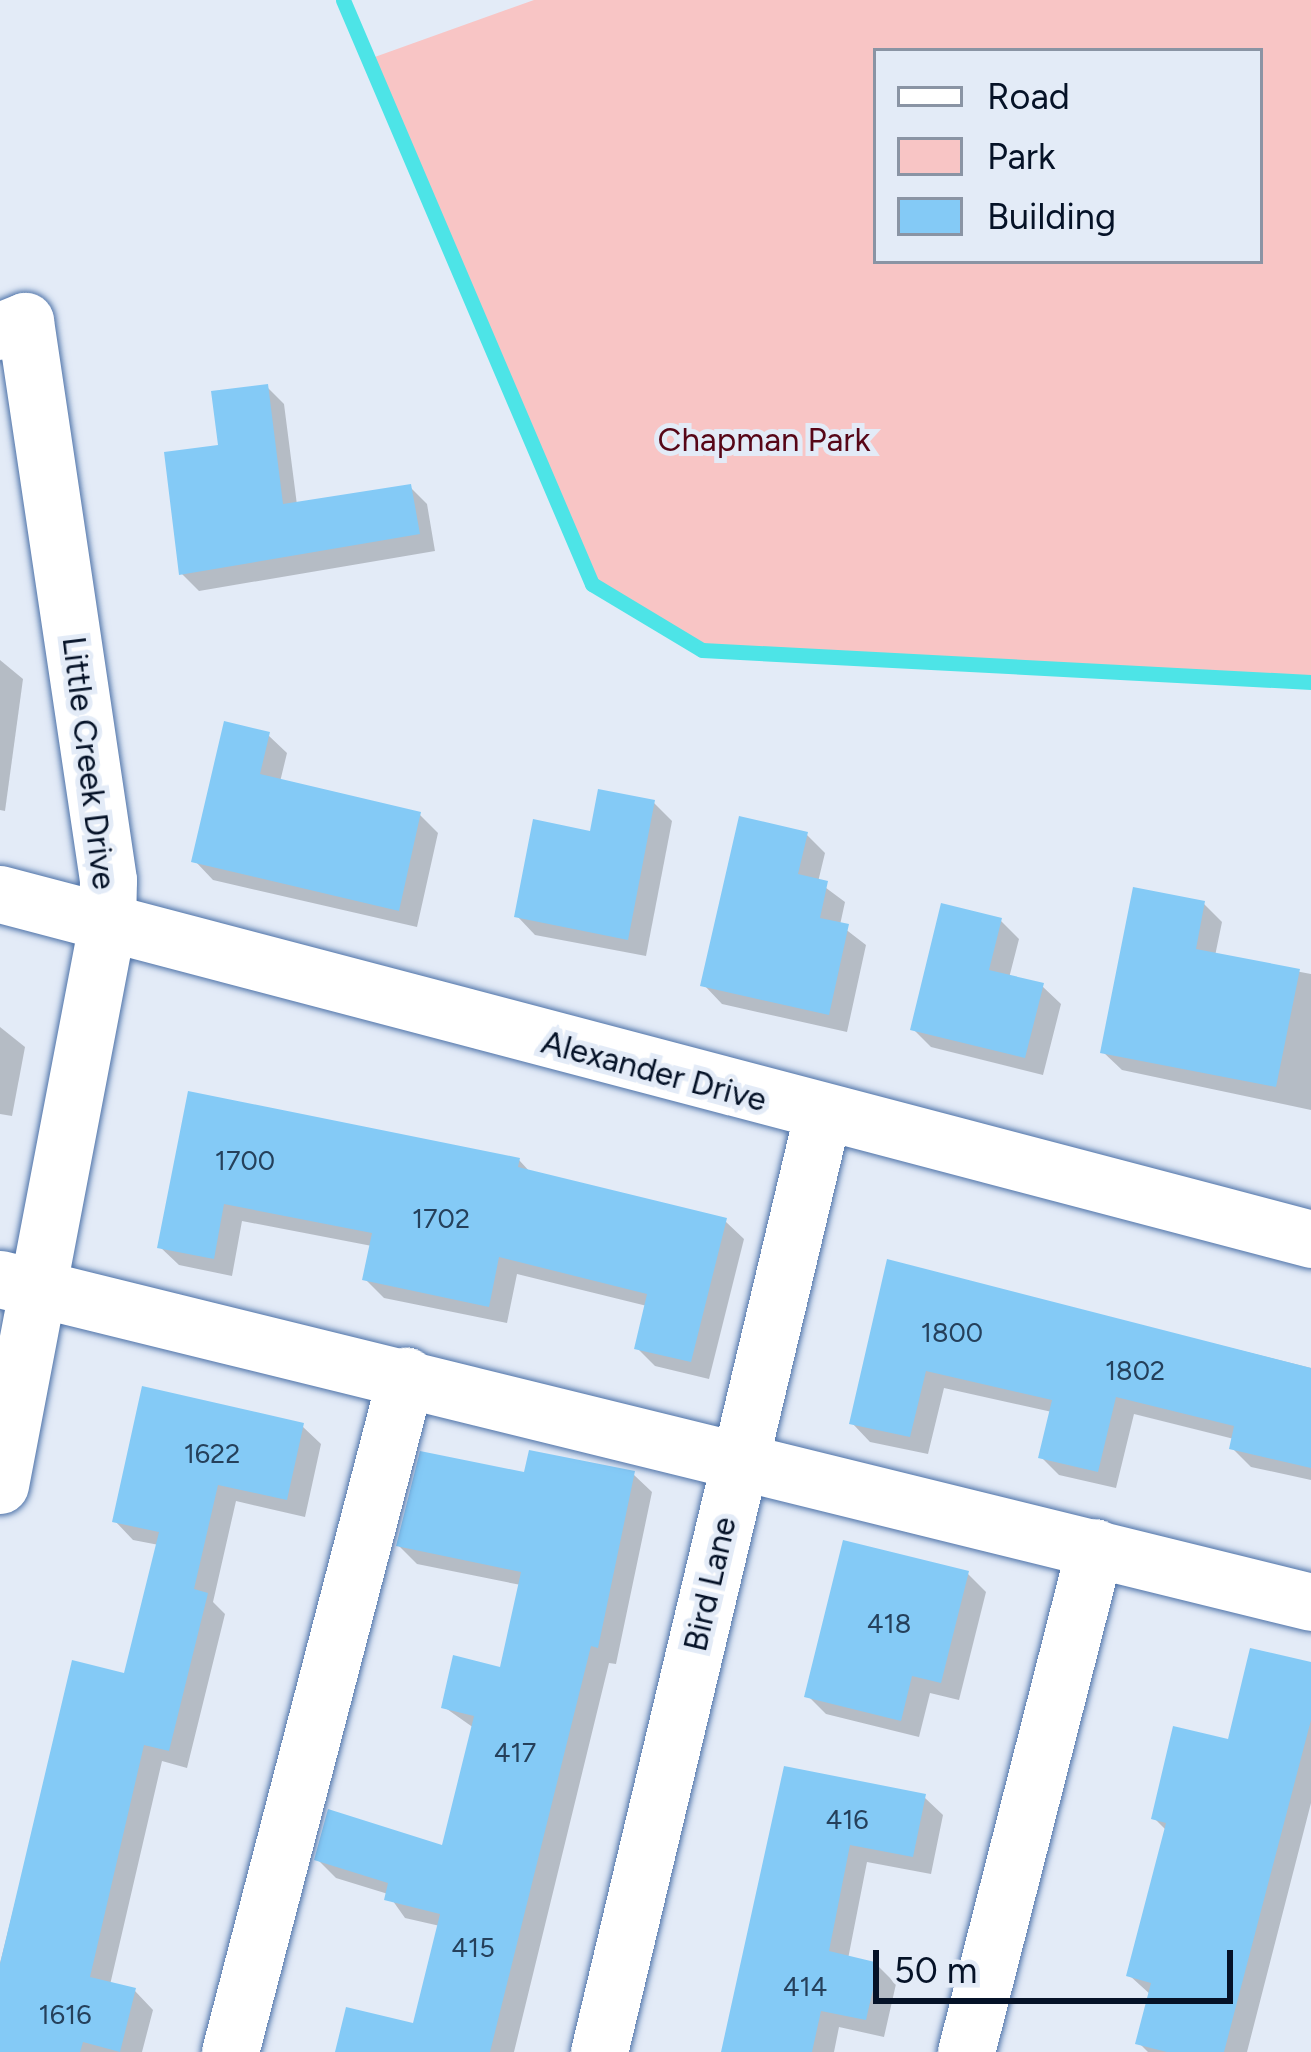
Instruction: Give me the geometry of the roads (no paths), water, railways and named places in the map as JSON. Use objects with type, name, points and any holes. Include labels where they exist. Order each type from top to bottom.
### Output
[{"type":"street","name":"Little Creek Drive","points":[[0,1485],[19,1283],[107,924],[103,834],[13,327]]},
{"type":"street","name":"Alexander Drive","points":[[0,894],[822,1116],[1311,1239]]},
{"type":"street","name":"Bird Lane","points":[[599,2052],[822,1116]]},
{"type":"street","points":[[19,1283],[741,1456],[1311,1602]]},
{"type":"street","points":[[230,2052],[406,1376]]},
{"type":"street","points":[[966,2052],[1095,1547]]},
{"type":"waterway","points":[[343,0],[592,584],[702,650],[1311,682]]},
{"type":"park label","name":"Chapman Park","points":[[764,440]]}]
